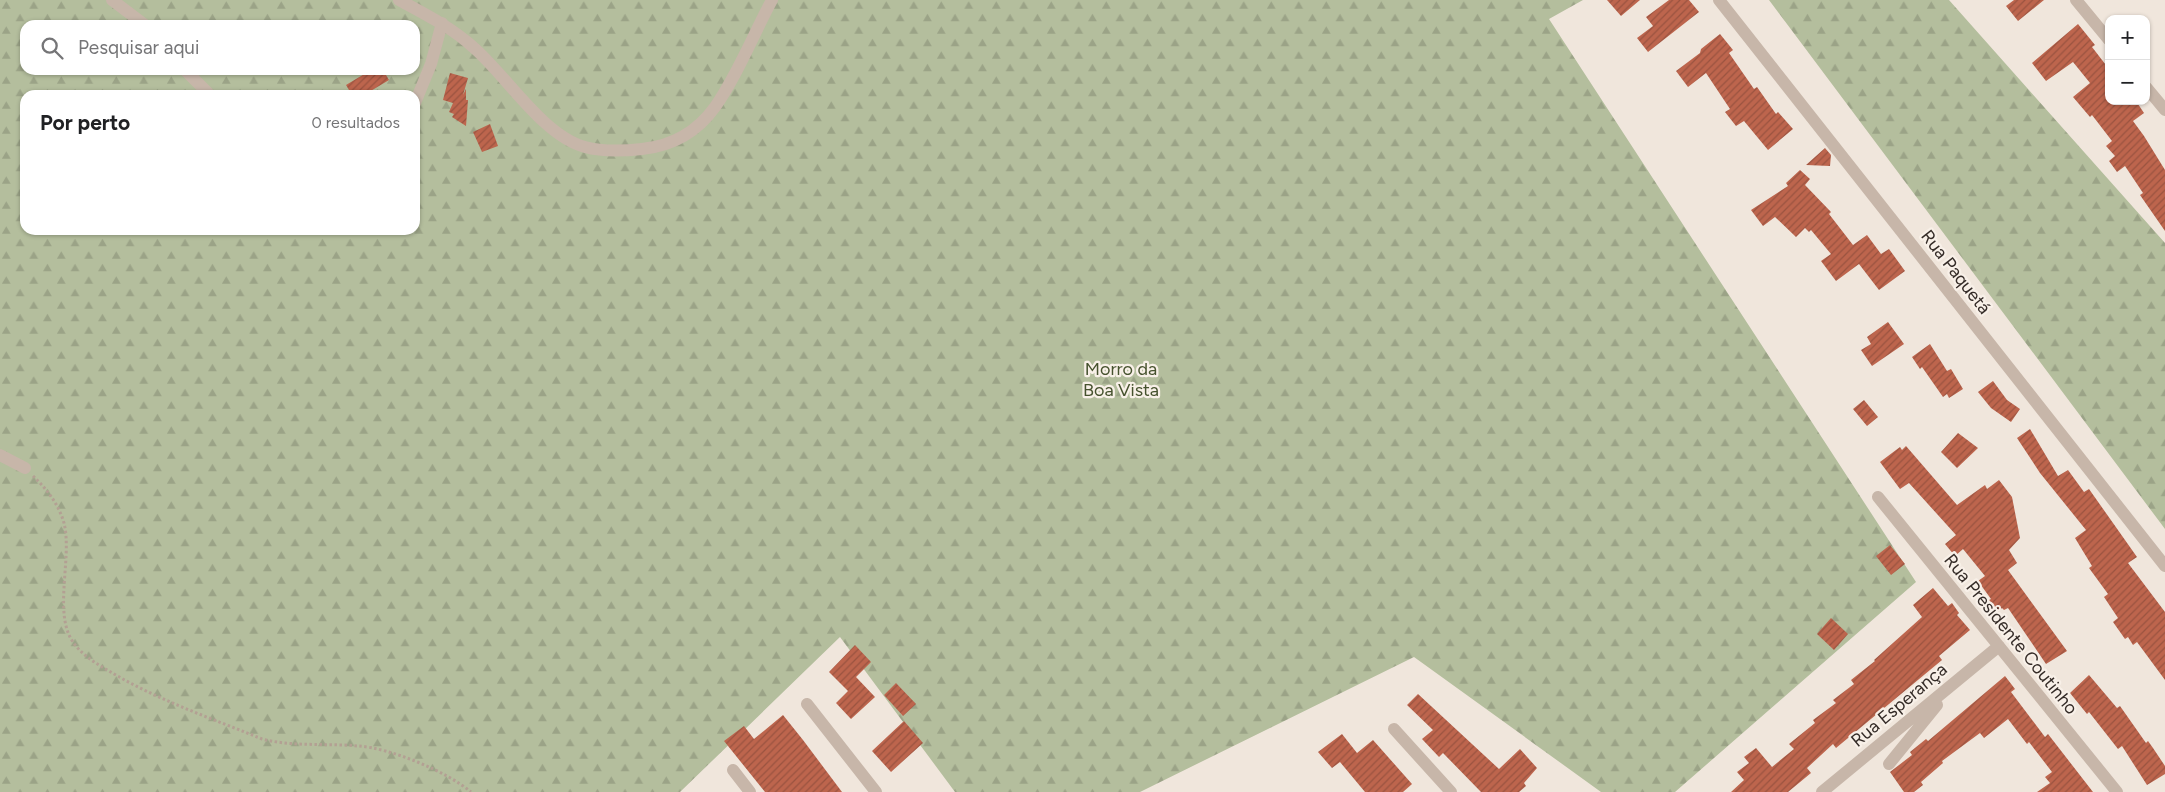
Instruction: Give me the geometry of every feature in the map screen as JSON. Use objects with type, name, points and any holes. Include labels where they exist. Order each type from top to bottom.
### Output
[{"type":"street","points":[[112,0],[138,20]]},
{"type":"street","points":[[400,0],[442,23],[476,49],[541,119],[561,135],[584,147],[628,151],[656,148],[677,141],[695,129],[714,108],[772,0]]},
{"type":"street","name":"Rua Paquetá","points":[[1719,0],[2165,566]]},
{"type":"street","points":[[2076,0],[2105,35]]},
{"type":"street","points":[[420,91],[431,64],[442,23]]},
{"type":"street","points":[[190,75],[205,90]]},
{"type":"street","points":[[2150,92],[2165,110]]},
{"type":"street","points":[[0,454],[25,468]]},
{"type":"street","name":"Rua Presidente Coutinho","points":[[1878,497],[2117,792]]},
{"type":"street","name":"Rua Esperança","points":[[1822,792],[1999,646]]},
{"type":"street","points":[[1889,764],[1956,681]]},
{"type":"street","points":[[807,704],[876,792]]},
{"type":"street","points":[[1394,729],[1451,792]]},
{"type":"street","points":[[733,770],[750,792]]},
{"type":"path","points":[[25,468],[48,489],[64,523],[66,559],[64,609],[66,628],[74,645],[88,658],[137,688],[262,738],[280,744],[359,746],[385,750],[441,772],[471,792]]},
{"type":"green space","name":"Morro da Boa Vista","points":[[0,0],[1583,0],[1549,19],[1916,582],[1675,792],[1601,792],[1414,657],[1140,792],[955,792],[840,637],[680,792],[0,792]]},
{"type":"green space","points":[[1769,0],[1949,0],[2165,243],[2165,529]]},
{"type":"building","points":[[1607,0],[1640,0],[1621,16]]},
{"type":"building","points":[[1669,0],[1689,0],[1699,12],[1648,52],[1637,38],[1653,26],[1646,17]]},
{"type":"building","points":[[2014,0],[2044,0],[2018,21],[2006,6]]},
{"type":"building","points":[[2078,24],[2095,45],[2092,47],[2105,64],[2105,105],[2139,105],[2144,113],[2133,121],[2165,170],[2165,231],[2140,195],[2143,193],[2125,166],[2117,172],[2109,161],[2115,156],[2106,146],[2112,141],[2092,115],[2090,117],[2073,97],[2090,83],[2073,62],[2046,81],[2032,63]]},
{"type":"building","points":[[1720,34],[1733,50],[1729,53],[1754,89],[1757,87],[1776,114],[1778,112],[1793,129],[1768,150],[1744,121],[1736,126],[1725,112],[1730,109],[1706,73],[1688,87],[1676,71],[1700,53],[1701,49]]},
{"type":"building","points":[[450,73],[468,78],[463,95],[466,89],[466,100],[468,100],[466,126],[452,117],[454,114],[449,112],[453,103],[443,100]]},
{"type":"building","points":[[363,75],[386,75],[389,80],[372,90],[349,90],[346,85]]},
{"type":"building","points":[[490,124],[498,146],[482,152],[473,132]]},
{"type":"building","points":[[1825,148],[1831,155],[1830,166],[1806,165]]},
{"type":"building","points":[[1800,170],[1810,179],[1805,185],[1831,212],[1829,214],[1853,245],[1867,235],[1881,254],[1889,249],[1905,271],[1879,290],[1859,264],[1836,281],[1821,261],[1831,254],[1811,230],[1809,232],[1805,228],[1796,237],[1775,217],[1763,226],[1751,210],[1788,186],[1786,183]]},
{"type":"building","points":[[1888,322],[1904,344],[1872,366],[1861,350],[1871,344],[1867,337]]},
{"type":"building","points":[[1930,344],[1947,371],[1951,369],[1963,389],[1949,398],[1947,394],[1943,397],[1922,367],[1920,369],[1912,357]]},
{"type":"building","points":[[1993,381],[2007,400],[2020,409],[2011,422],[1991,408],[1978,392]]},
{"type":"building","points":[[1864,400],[1878,417],[1867,426],[1853,409]]},
{"type":"building","points":[[2030,429],[2058,476],[2068,470],[2084,492],[2089,489],[2137,557],[2128,563],[2165,612],[2165,680],[2137,642],[2133,645],[2128,637],[2125,639],[2113,622],[2118,618],[2104,597],[2108,594],[2089,568],[2092,566],[2075,538],[2086,530],[2040,473],[2017,438]]},
{"type":"building","points":[[1958,433],[1978,448],[1957,468],[1941,452]]},
{"type":"building","points":[[1906,446],[1957,505],[1985,485],[1987,489],[1999,480],[2012,497],[2020,538],[2009,550],[2017,563],[2008,570],[2067,651],[2046,664],[2008,608],[2004,610],[2002,608],[1998,611],[1989,600],[1991,599],[1978,581],[1985,576],[1963,549],[1955,556],[1945,544],[1956,535],[1909,483],[1900,489],[1880,462],[1900,447],[1902,450]]},
{"type":"building","points":[[1890,545],[1905,564],[1891,575],[1876,556]]},
{"type":"building","points":[[1933,588],[1948,606],[1952,603],[1959,613],[1957,615],[1970,630],[1939,656],[1942,660],[1836,748],[1833,744],[1807,768],[1811,773],[1788,792],[1731,792],[1744,780],[1737,772],[1749,763],[1744,757],[1756,748],[1772,767],[1794,749],[1789,744],[1815,723],[1813,720],[1836,703],[1833,700],[1854,684],[1851,680],[1875,661],[1922,617],[1913,605]]},
{"type":"building","points":[[1831,618],[1848,634],[1834,650],[1817,634]]},
{"type":"building","points":[[855,645],[871,662],[856,677],[875,697],[851,719],[836,703],[848,691],[829,672]]},
{"type":"building","points":[[2089,675],[2117,708],[2120,706],[2146,743],[2148,741],[2165,766],[2165,774],[2147,785],[2122,746],[2118,749],[2089,712],[2087,714],[2070,693]]},
{"type":"building","points":[[2005,676],[2015,689],[2011,692],[2045,737],[2048,734],[2093,792],[2037,792],[2050,783],[2045,777],[2052,772],[2008,719],[1984,738],[1980,733],[1942,761],[1943,763],[1921,782],[1923,785],[1914,792],[1904,792],[1890,772],[1912,755],[1910,752],[1926,739],[1928,741]]},
{"type":"building","points":[[896,683],[916,704],[903,716],[884,695]]},
{"type":"building","points":[[1418,694],[1499,769],[1520,749],[1537,768],[1524,783],[1526,786],[1519,792],[1481,792],[1443,753],[1439,757],[1422,739],[1433,730],[1407,705]]},
{"type":"building","points":[[783,715],[842,792],[765,792],[724,741],[744,726],[754,739]]},
{"type":"building","points":[[904,721],[923,743],[891,772],[872,751]]},
{"type":"building","points":[[1342,734],[1357,753],[1373,740],[1412,784],[1403,792],[1365,792],[1340,762],[1332,768],[1318,752]]}]
